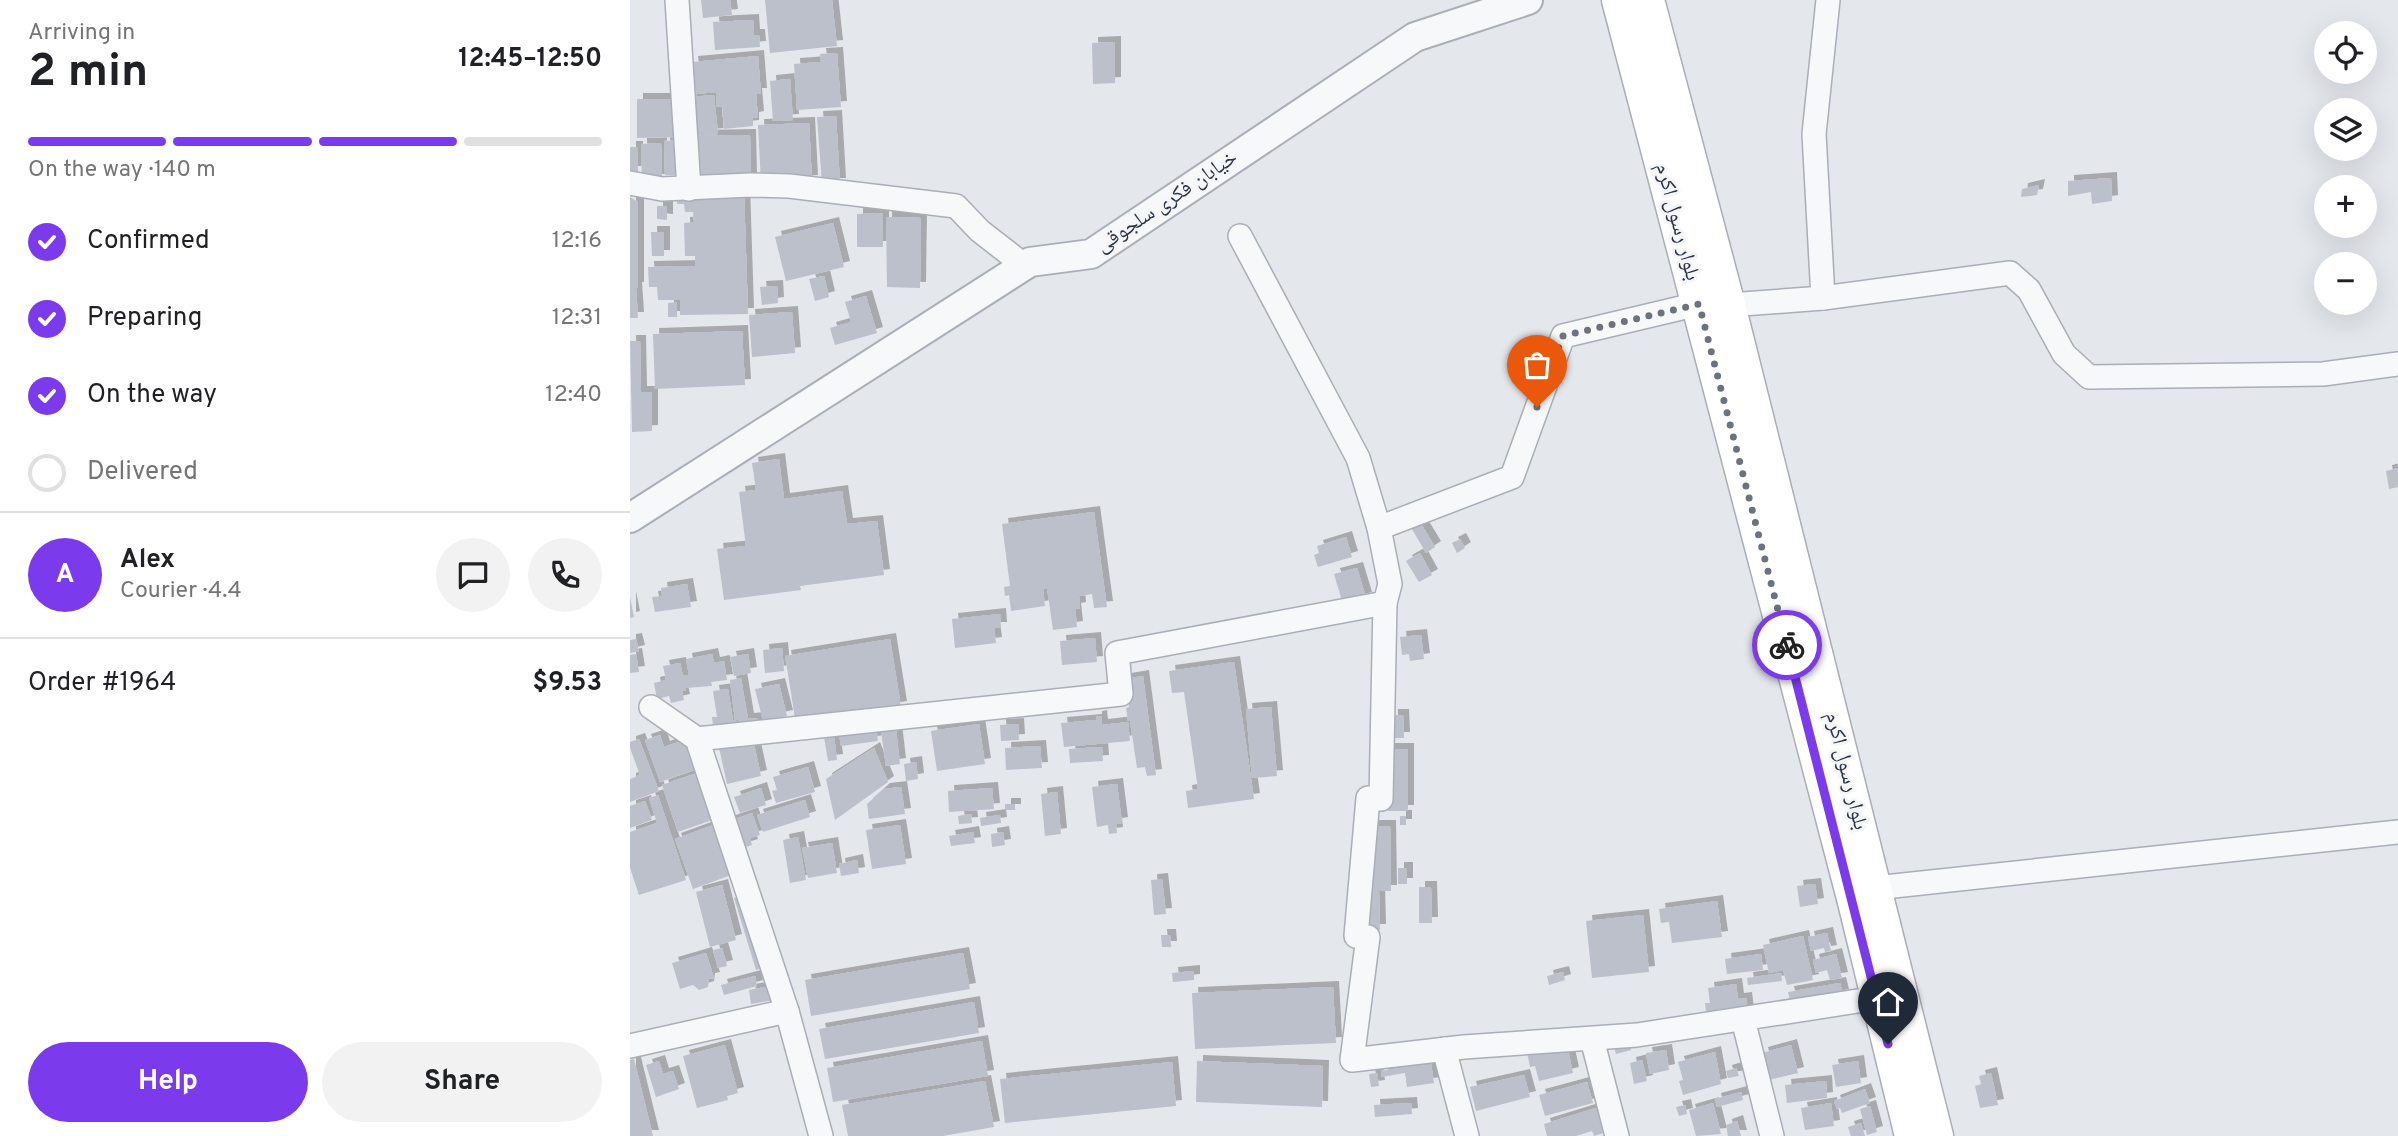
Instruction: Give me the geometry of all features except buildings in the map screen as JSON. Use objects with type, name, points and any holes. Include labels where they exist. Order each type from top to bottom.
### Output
[{"type":"main road","name":"بلوار رسول اکرم","points":[[1618,0],[1714,304],[1875,888],[1937,1136]]},
{"type":"main road","name":"بلوار رسول اکرم","points":[[1648,0],[1714,304],[1911,1136]]},
{"type":"street","points":[[677,0],[689,189]]},
{"type":"street","name":"خیابان فکری سلجوقی","points":[[630,518],[1030,262],[1091,254],[1415,37],[1528,0]]},
{"type":"street","points":[[1823,298],[1814,134],[1828,0]]},
{"type":"street","points":[[630,183],[662,189],[789,186],[956,206],[980,231],[1025,266]]},
{"type":"street","points":[[1240,236],[1358,458],[1380,528],[1390,584],[1385,603],[1381,799],[1368,799],[1356,936],[1368,937],[1352,1060],[1444,1049],[1637,1035],[1877,998]]},
{"type":"street","points":[[1380,528],[1512,477],[1563,336],[1714,304],[1823,298],[2010,273],[2029,290],[2064,354],[2089,377],[2323,373],[2398,364]]},
{"type":"street","points":[[697,739],[1121,694],[1117,653],[1385,603]]},
{"type":"street","points":[[651,707],[697,739],[787,1011],[821,1136]]},
{"type":"street","points":[[1875,888],[2398,832]]},
{"type":"street","points":[[630,1046],[787,1011]]},
{"type":"street","points":[[1743,1019],[1772,1136]]},
{"type":"street","points":[[1592,1039],[1617,1136]]},
{"type":"street","points":[[1444,1049],[1467,1136]]},
{"type":"way so far","points":[[1537,407],[1563,336],[1699,304],[1787,645]]},
{"type":"route","points":[[1787,645],[1888,1044]]}]
